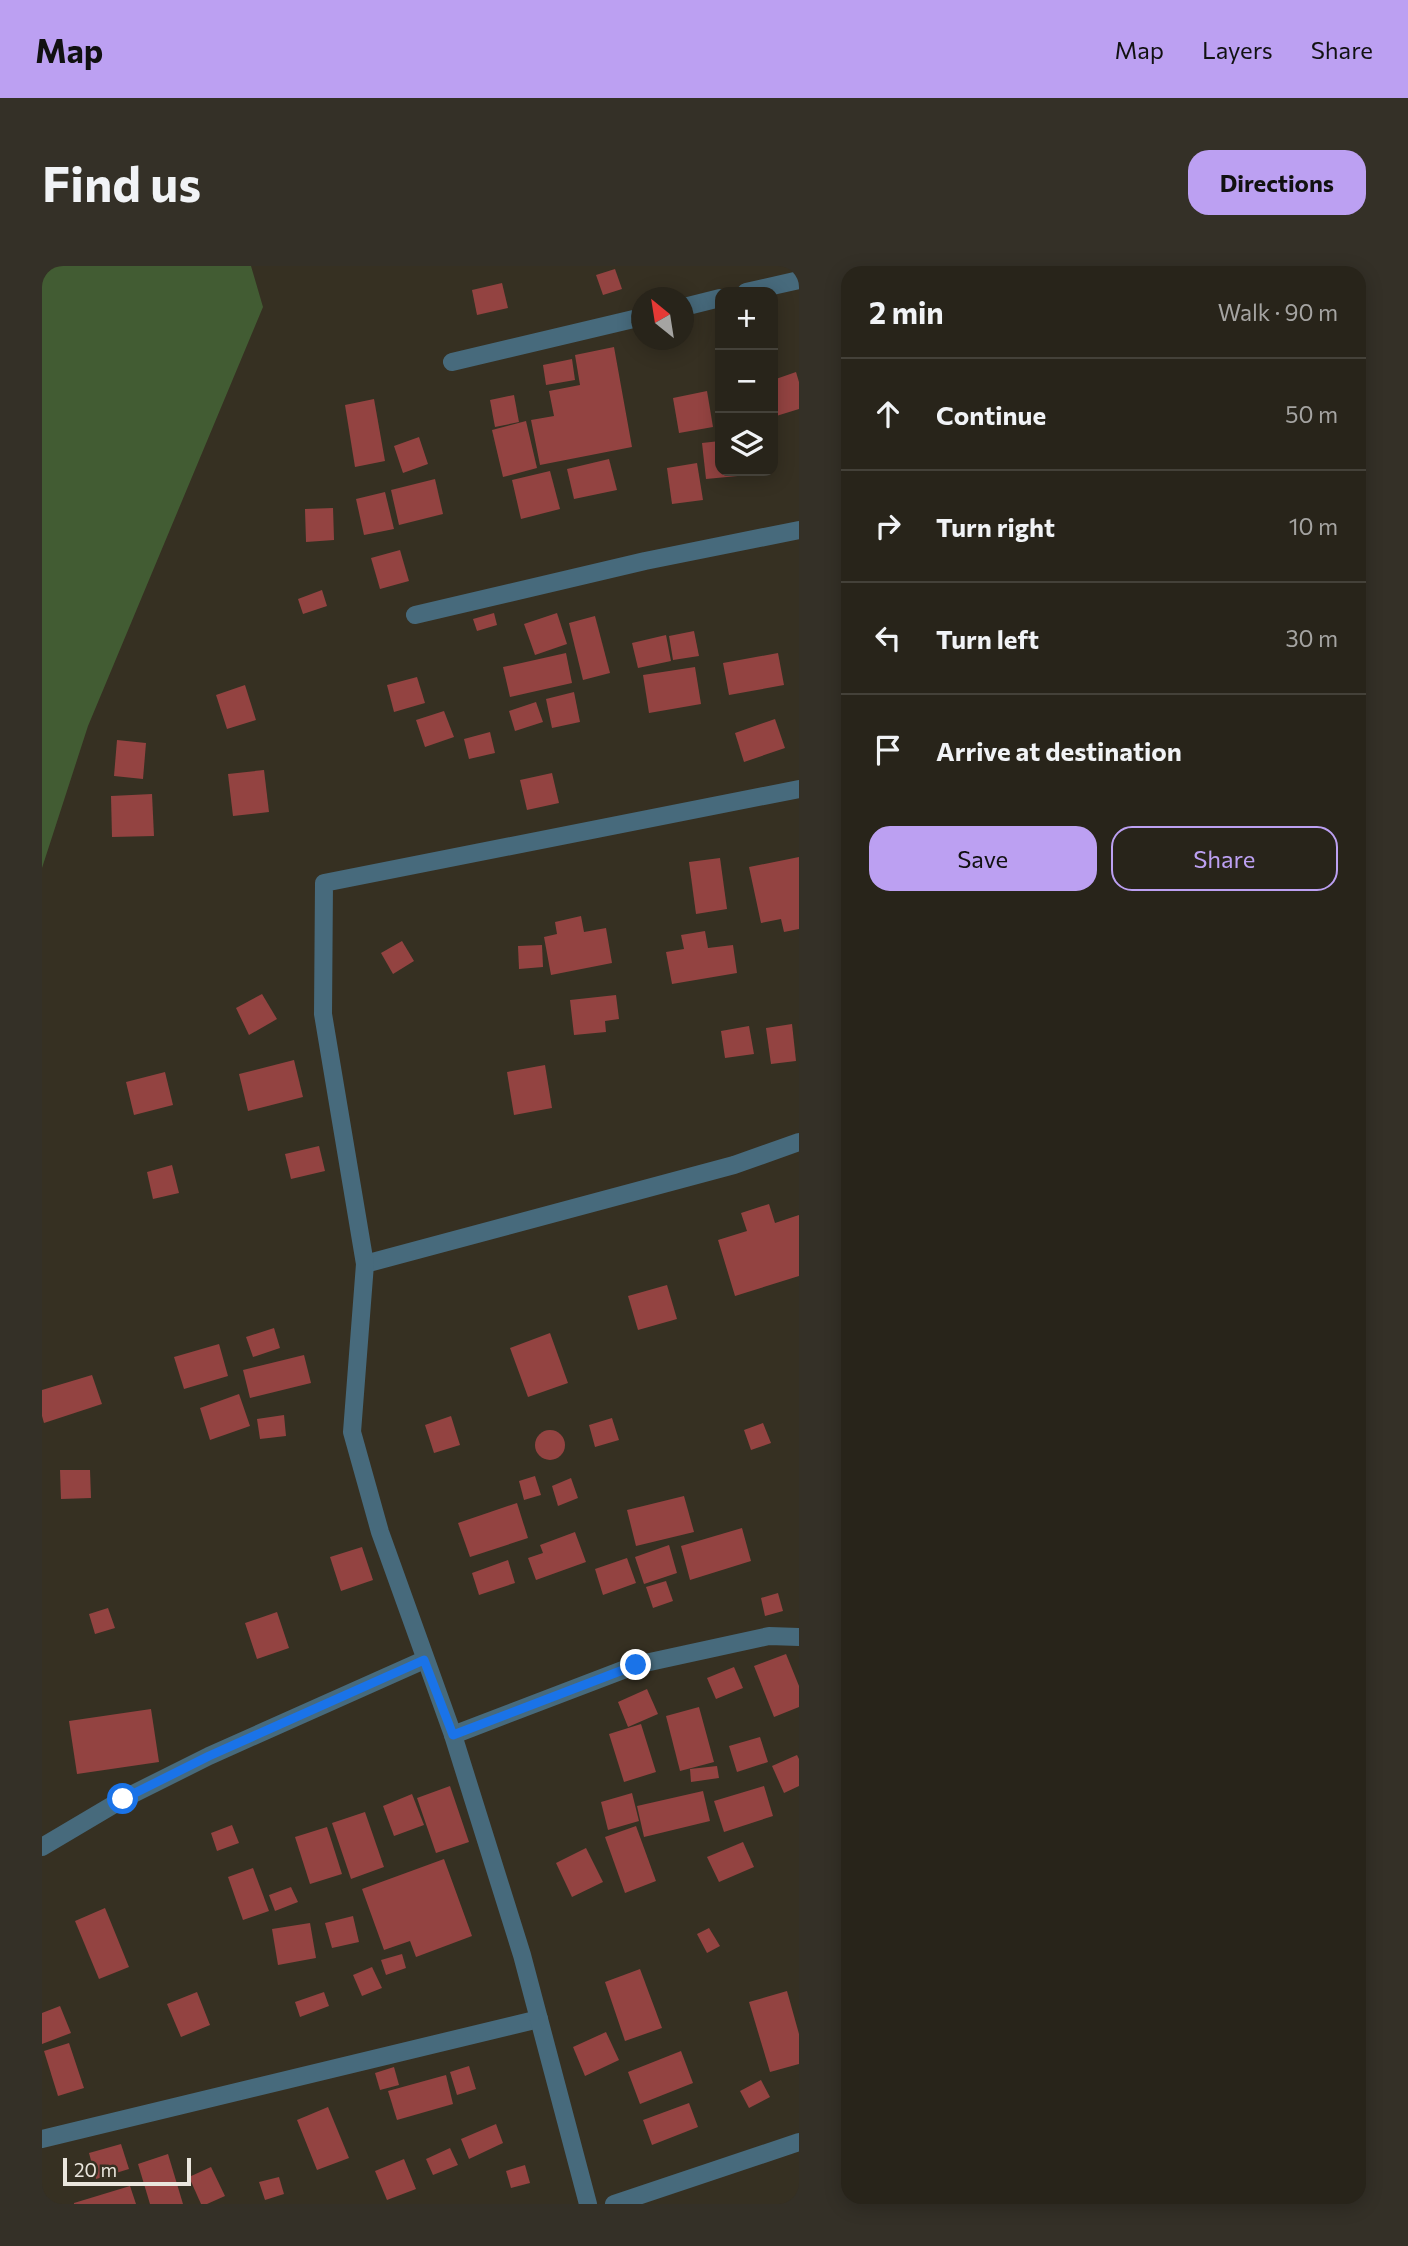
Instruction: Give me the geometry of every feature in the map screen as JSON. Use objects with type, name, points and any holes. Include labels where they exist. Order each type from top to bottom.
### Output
[{"type":"street","points":[[768,287],[799,280]]},
{"type":"street","points":[[694,304],[715,299]]},
{"type":"street","points":[[452,362],[631,320]]},
{"type":"street","points":[[415,615],[645,561],[799,530]]},
{"type":"street","points":[[588,2204],[522,1955],[453,1735],[380,1532],[352,1432],[365,1264],[323,1014],[324,883],[799,789]]},
{"type":"street","points":[[365,1264],[734,1164],[799,1142]]},
{"type":"street","points":[[453,1735],[636,1665],[769,1636],[799,1637]]},
{"type":"street","points":[[42,1847],[123,1799],[209,1756],[424,1660]]},
{"type":"street","points":[[42,2139],[539,2019]]},
{"type":"street","points":[[614,2204],[799,2142]]},
{"type":"green space","points":[[42,266],[251,266],[263,307],[88,726],[42,868]]},
{"type":"building","points":[[615,269],[622,289],[603,295],[596,275]]},
{"type":"building","points":[[502,283],[508,308],[477,315],[472,290]]},
{"type":"building","points":[[614,347],[632,447],[540,465],[531,420],[554,416],[549,391],[580,385],[575,355]]},
{"type":"building","points":[[572,359],[575,380],[546,385],[543,365]]},
{"type":"building","points":[[796,372],[799,382],[799,409],[778,415],[778,378]]},
{"type":"building","points":[[707,391],[713,427],[679,433],[673,398]]},
{"type":"building","points":[[514,395],[519,422],[495,427],[490,400]]},
{"type":"building","points":[[374,399],[385,461],[355,467],[345,405]]},
{"type":"building","points":[[526,421],[537,468],[503,477],[492,430]]},
{"type":"building","points":[[419,437],[428,464],[403,473],[394,446]]},
{"type":"building","points":[[715,442],[715,476],[738,476],[706,479],[702,443]]},
{"type":"building","points":[[609,459],[617,490],[574,499],[567,469]]},
{"type":"building","points":[[697,463],[703,500],[672,504],[667,468]]},
{"type":"building","points":[[550,471],[560,509],[521,519],[512,480]]},
{"type":"building","points":[[435,479],[443,514],[399,525],[391,490]]},
{"type":"building","points":[[385,492],[394,529],[364,535],[356,499]]},
{"type":"building","points":[[333,508],[334,540],[306,542],[305,509]]},
{"type":"building","points":[[400,550],[409,581],[380,589],[371,558]]},
{"type":"building","points":[[322,590],[327,606],[303,614],[298,599]]},
{"type":"building","points":[[494,613],[497,625],[477,631],[473,619]]},
{"type":"building","points":[[557,613],[567,644],[535,655],[524,624]]},
{"type":"building","points":[[595,616],[610,673],[583,680],[569,623]]},
{"type":"building","points":[[694,631],[699,656],[673,660],[669,636]]},
{"type":"building","points":[[666,635],[671,661],[638,668],[632,643]]},
{"type":"building","points":[[566,653],[572,683],[510,697],[503,667]]},
{"type":"building","points":[[778,653],[784,685],[729,695],[723,663]]},
{"type":"building","points":[[695,667],[701,704],[649,713],[643,675]]},
{"type":"building","points":[[417,677],[425,703],[394,712],[387,685]]},
{"type":"building","points":[[245,685],[256,720],[227,729],[216,695]]},
{"type":"building","points":[[574,692],[580,722],[552,728],[546,699]]},
{"type":"building","points":[[536,702],[543,722],[515,731],[509,711]]},
{"type":"building","points":[[444,711],[454,737],[425,747],[416,720]]},
{"type":"building","points":[[775,719],[785,748],[744,762],[735,733]]},
{"type":"building","points":[[490,732],[495,753],[469,759],[464,739]]},
{"type":"building","points":[[117,740],[146,743],[143,779],[114,776]]},
{"type":"building","points":[[264,770],[269,812],[233,816],[228,774]]},
{"type":"building","points":[[552,773],[559,803],[527,810],[520,780]]},
{"type":"building","points":[[152,794],[154,836],[112,837],[111,796]]},
{"type":"building","points":[[799,857],[799,929],[784,932],[781,919],[761,923],[749,867]]},
{"type":"building","points":[[720,858],[727,909],[696,914],[689,862]]},
{"type":"building","points":[[581,916],[584,932],[606,928],[612,963],[551,975],[544,937],[557,934],[555,922]]},
{"type":"building","points":[[705,931],[708,948],[733,945],[737,973],[672,984],[666,952],[684,949],[681,935]]},
{"type":"building","points":[[402,941],[414,961],[393,974],[381,953]]},
{"type":"building","points":[[542,945],[543,967],[519,969],[518,946]]},
{"type":"building","points":[[262,994],[277,1019],[249,1035],[236,1008]]},
{"type":"building","points":[[616,995],[619,1019],[605,1021],[606,1032],[574,1035],[570,1000]]},
{"type":"building","points":[[792,1024],[796,1061],[771,1064],[766,1028]]},
{"type":"building","points":[[749,1026],[754,1054],[725,1058],[721,1031]]},
{"type":"building","points":[[294,1060],[303,1097],[248,1111],[239,1074]]},
{"type":"building","points":[[545,1065],[552,1108],[514,1115],[507,1072]]},
{"type":"building","points":[[165,1072],[173,1105],[134,1115],[126,1082]]},
{"type":"building","points":[[319,1146],[325,1171],[291,1179],[285,1154]]},
{"type":"building","points":[[172,1165],[179,1193],[153,1199],[147,1172]]},
{"type":"building","points":[[769,1204],[775,1223],[799,1215],[799,1276],[735,1296],[718,1240],[747,1231],[741,1213]]},
{"type":"building","points":[[667,1285],[677,1319],[638,1330],[628,1296]]},
{"type":"building","points":[[274,1328],[280,1348],[253,1357],[246,1337]]},
{"type":"building","points":[[550,1333],[568,1383],[528,1397],[510,1348]]},
{"type":"building","points":[[219,1344],[228,1376],[184,1389],[174,1357]]},
{"type":"building","points":[[304,1355],[311,1383],[250,1398],[243,1370]]},
{"type":"building","points":[[92,1375],[102,1404],[44,1423],[42,1390]]},
{"type":"building","points":[[239,1394],[250,1426],[210,1440],[200,1408]]},
{"type":"building","points":[[284,1415],[286,1436],[260,1439],[257,1419]]},
{"type":"building","points":[[451,1416],[460,1445],[434,1453],[425,1425]]},
{"type":"building","points":[[612,1418],[619,1440],[595,1447],[589,1425]]},
{"type":"building","points":[[763,1423],[771,1443],[751,1450],[744,1430]]},
{"type":"building","points":[[550,1430],[561,1434],[565,1445],[561,1456],[550,1460],[539,1456],[535,1445],[539,1434]]},
{"type":"building","points":[[60,1470],[90,1470],[91,1498],[61,1499]]},
{"type":"building","points":[[535,1476],[541,1495],[524,1500],[519,1481]]},
{"type":"building","points":[[571,1478],[578,1498],[558,1506],[552,1486]]},
{"type":"building","points":[[684,1496],[694,1532],[636,1546],[627,1510]]},
{"type":"building","points":[[517,1503],[528,1538],[470,1557],[458,1523]]},
{"type":"building","points":[[742,1528],[751,1561],[690,1580],[681,1546]]},
{"type":"building","points":[[575,1532],[586,1562],[536,1580],[528,1558],[543,1553],[540,1545]]},
{"type":"building","points":[[669,1545],[677,1573],[644,1584],[635,1557]]},
{"type":"building","points":[[362,1547],[373,1580],[341,1591],[330,1557]]},
{"type":"building","points":[[627,1558],[636,1583],[603,1595],[595,1569]]},
{"type":"building","points":[[508,1560],[515,1583],[479,1595],[472,1573]]},
{"type":"building","points":[[666,1581],[673,1601],[653,1608],[646,1587]]},
{"type":"building","points":[[778,1593],[783,1611],[765,1616],[761,1598]]},
{"type":"building","points":[[108,1608],[115,1628],[95,1634],[89,1614]]},
{"type":"building","points":[[277,1612],[289,1648],[257,1659],[245,1623]]},
{"type":"building","points":[[786,1654],[799,1686],[799,1707],[774,1717],[754,1666]]},
{"type":"building","points":[[734,1667],[743,1688],[716,1699],[707,1678]]},
{"type":"building","points":[[647,1689],[658,1714],[628,1727],[618,1702]]},
{"type":"building","points":[[699,1707],[714,1762],[680,1771],[666,1716]]},
{"type":"building","points":[[151,1709],[159,1762],[77,1774],[69,1721]]},
{"type":"building","points":[[641,1724],[656,1772],[624,1782],[609,1734]]},
{"type":"building","points":[[760,1737],[768,1762],[737,1772],[729,1746]]},
{"type":"building","points":[[797,1755],[799,1786],[784,1793],[772,1766]]},
{"type":"building","points":[[717,1766],[719,1778],[691,1782],[690,1769]]},
{"type":"building","points":[[450,1786],[469,1842],[436,1853],[417,1798]]},
{"type":"building","points":[[764,1786],[773,1816],[724,1832],[714,1801]]},
{"type":"building","points":[[703,1791],[710,1821],[644,1837],[637,1806]]},
{"type":"building","points":[[632,1793],[639,1821],[608,1830],[601,1802]]},
{"type":"building","points":[[412,1794],[424,1825],[394,1836],[383,1806]]},
{"type":"building","points":[[365,1812],[384,1867],[351,1879],[332,1823]]},
{"type":"building","points":[[232,1825],[239,1843],[217,1851],[211,1833]]},
{"type":"building","points":[[636,1826],[656,1881],[625,1893],[605,1837]]},
{"type":"building","points":[[327,1827],[342,1874],[310,1884],[295,1837]]},
{"type":"building","points":[[743,1842],[754,1867],[719,1882],[707,1857]]},
{"type":"building","points":[[586,1848],[603,1882],[572,1897],[556,1863]]},
{"type":"building","points":[[444,1859],[472,1936],[416,1957],[410,1941],[384,1950],[362,1889]]},
{"type":"building","points":[[253,1868],[269,1911],[243,1920],[228,1877]]},
{"type":"building","points":[[291,1887],[298,1902],[275,1911],[269,1895]]},
{"type":"building","points":[[105,1908],[129,1967],[99,1979],[75,1921]]},
{"type":"building","points":[[353,1916],[359,1942],[332,1948],[325,1923]]},
{"type":"building","points":[[310,1923],[316,1958],[278,1965],[272,1929]]},
{"type":"building","points":[[709,1928],[720,1946],[707,1953],[697,1934]]},
{"type":"building","points":[[402,1954],[406,1968],[386,1975],[381,1960]]},
{"type":"building","points":[[372,1967],[382,1988],[362,1996],[353,1975]]},
{"type":"building","points":[[640,1969],[662,2028],[625,2041],[605,1982]]},
{"type":"building","points":[[787,1991],[799,2034],[799,2064],[770,2072],[749,2002]]},
{"type":"building","points":[[197,1992],[210,2025],[181,2037],[167,2004]]},
{"type":"building","points":[[324,1992],[329,2006],[300,2017],[295,2002]]},
{"type":"building","points":[[60,2006],[71,2033],[42,2044],[42,2013]]},
{"type":"building","points":[[606,2032],[619,2060],[585,2076],[573,2047]]},
{"type":"building","points":[[69,2043],[84,2088],[58,2096],[44,2051]]},
{"type":"building","points":[[681,2051],[693,2083],[640,2104],[628,2072]]},
{"type":"building","points":[[469,2066],[476,2089],[457,2095],[450,2072]]},
{"type":"building","points":[[394,2067],[399,2085],[380,2090],[375,2073]]},
{"type":"building","points":[[446,2075],[453,2104],[397,2120],[388,2091]]},
{"type":"building","points":[[761,2080],[770,2097],[749,2108],[740,2091]]},
{"type":"building","points":[[689,2103],[698,2127],[652,2145],[643,2120]]},
{"type":"building","points":[[328,2107],[349,2158],[317,2170],[297,2120]]},
{"type":"building","points":[[496,2124],[503,2143],[469,2159],[461,2139]]},
{"type":"building","points":[[121,2144],[129,2169],[96,2179],[89,2153]]},
{"type":"building","points":[[450,2148],[458,2165],[433,2175],[426,2159]]},
{"type":"building","points":[[168,2154],[183,2204],[150,2204],[138,2164]]},
{"type":"building","points":[[404,2159],[416,2189],[387,2200],[375,2171]]},
{"type":"building","points":[[525,2165],[530,2183],[511,2188],[506,2171]]},
{"type":"building","points":[[211,2167],[225,2196],[201,2204],[189,2177]]},
{"type":"building","points":[[279,2177],[284,2194],[265,2200],[259,2182]]},
{"type":"building","points":[[130,2186],[136,2204],[74,2204],[74,2203]]},
{"type":"route","points":[[123,1799],[209,1756],[424,1660],[453,1735],[636,1665]]}]
